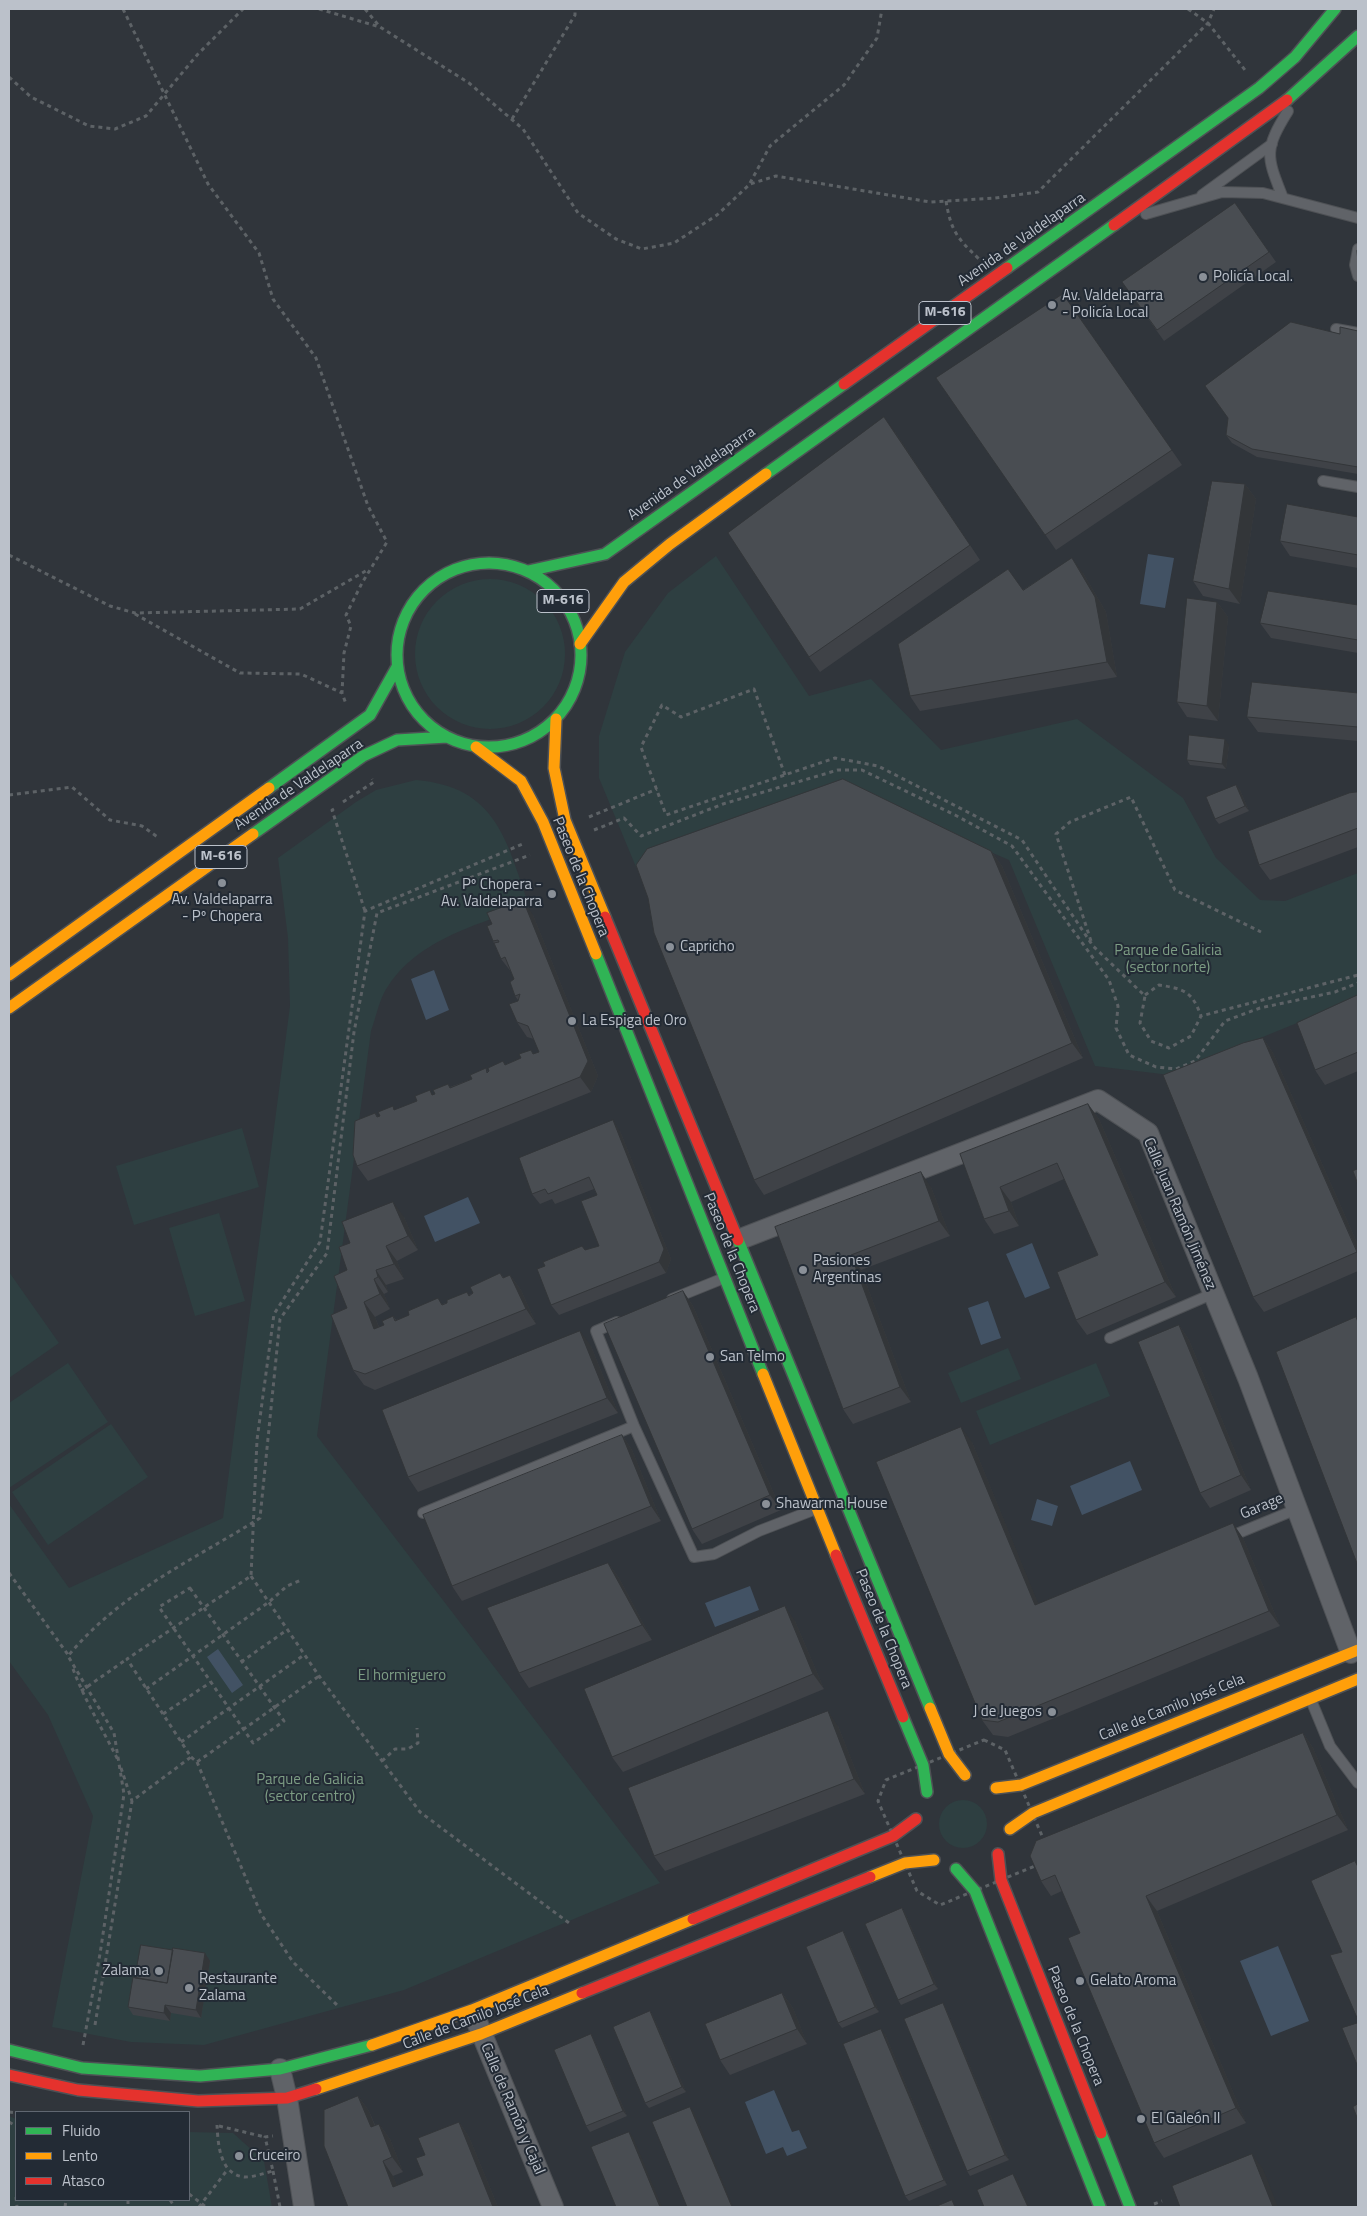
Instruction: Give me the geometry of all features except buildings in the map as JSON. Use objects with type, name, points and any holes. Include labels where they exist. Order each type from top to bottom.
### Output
[{"type":"main road","name":"Avenida de Valdelaparra","points":[[528,571],[605,554],[1259,88],[1294,56],[1335,9]]},
{"type":"main road","name":"M-616","points":[[580,644],[624,582],[670,544],[939,349],[1119,223],[1303,87],[1358,36]]},
{"type":"main road","name":"M-616","points":[[501,563],[528,571],[553,589],[572,614],[580,644],[580,671],[571,697],[556,719],[532,736],[505,746],[476,747],[447,737],[423,720],[406,695],[397,667],[398,638],[407,612],[424,589],[446,573],[473,564],[501,563]]},
{"type":"main road","name":"Avenida de Valdelaparra","points":[[9,975],[370,715],[397,667]]},
{"type":"main road","name":"Paseo de la Chopera","points":[[556,719],[554,768],[567,826],[949,1754],[969,1776],[951,1776]]},
{"type":"main road","name":"Avenida de Valdelaparra","points":[[9,1008],[363,756],[397,740],[447,737]]},
{"type":"main road","name":"Paseo de la Chopera","points":[[476,747],[521,782],[548,834],[817,1509],[923,1766],[927,1792]]},
{"type":"main road","name":"Calle de Camilo José Cela","points":[[1005,1800],[992,1786],[1021,1785],[1355,1651]]},
{"type":"main road","points":[[1010,1829],[1033,1813],[1358,1679]]},
{"type":"main road","points":[[918,1834],[916,1819],[919,1804],[927,1792],[938,1782]]},
{"type":"main road","points":[[985,1863],[998,1854],[1006,1843],[1010,1829],[1010,1814]]},
{"type":"main road","name":"Calle de Camilo José Cela","points":[[9,2050],[92,2069],[200,2076],[280,2070],[360,2050],[472,2010],[893,1836],[916,1819]]},
{"type":"main road","points":[[924,1848],[934,1860],[956,1869],[971,1868]]},
{"type":"main road","name":"Paseo de la Chopera","points":[[998,1854],[1001,1880],[1130,2207]]},
{"type":"main road","name":"Calle de Camilo José Cela","points":[[9,2075],[78,2090],[189,2100],[287,2098],[482,2034],[905,1863],[934,1860]]},
{"type":"main road","points":[[956,1869],[975,1891],[1100,2207]]},
{"type":"street","name":"Calle Juan Ramón Jiménez","points":[[738,1240],[1098,1100],[1148,1133],[1212,1294],[1248,1378],[1297,1509],[1355,1651]]},
{"type":"street","name":"Calle de Ramón y Cajal","points":[[472,2010],[553,2207]]},
{"type":"street","points":[[280,2070],[287,2098],[304,2207]]},
{"type":"lane","points":[[1283,198],[1269,162],[1274,132],[1303,87]]},
{"type":"lane","points":[[1199,198],[1272,144]]},
{"type":"lane","points":[[1119,223],[1222,192],[1263,193],[1358,218]]},
{"type":"lane","points":[[1358,249],[1355,265],[1358,276]]},
{"type":"lane","points":[[1336,329],[1358,334]]},
{"type":"lane","points":[[1323,481],[1358,487]]},
{"type":"lane","points":[[664,1302],[725,1278]]},
{"type":"lane","points":[[1110,1338],[1212,1294]]},
{"type":"lane","points":[[630,1316],[596,1331],[634,1426],[694,1556],[714,1554],[759,1532],[817,1509]]},
{"type":"lane","points":[[422,1513],[634,1426]]},
{"type":"lane","name":"Garage","points":[[1220,1541],[1297,1509]]},
{"type":"lane","points":[[1310,1699],[1330,1746],[1358,1783]]},
{"type":"path","points":[[123,9],[165,92],[208,184],[259,253],[273,299],[316,358],[368,506],[387,542],[346,615],[351,626],[344,653],[342,693],[347,706]]},
{"type":"path","points":[[9,77],[32,97],[89,126],[115,129],[146,116],[198,54],[243,9]]},
{"type":"path","points":[[320,9],[380,27],[469,83],[523,129],[578,213],[616,240],[642,249],[674,243],[717,215],[750,184],[770,146],[844,86],[877,38],[882,9]]},
{"type":"path","points":[[364,9],[380,27]]},
{"type":"path","points":[[512,119],[575,15],[575,9]]},
{"type":"path","points":[[1188,9],[1208,23],[1259,88]]},
{"type":"path","points":[[750,184],[776,176],[930,202],[1038,192],[1208,23],[1214,9]]},
{"type":"path","points":[[946,201],[950,224],[962,243],[979,259],[993,279]]},
{"type":"path","points":[[9,555],[110,606],[135,613],[240,673],[301,674],[342,693]]},
{"type":"path","points":[[135,613],[300,609],[371,568]]},
{"type":"path","points":[[785,775],[754,689],[681,717],[662,705],[641,747],[666,815],[785,775],[835,758],[878,766],[1022,840],[1093,946],[1145,996]]},
{"type":"path","points":[[572,838],[624,818],[641,836],[723,804],[838,770],[862,770],[955,815],[1012,846],[1109,980],[1118,1006],[1116,1028],[1129,1056],[1156,1067],[1176,1069],[1195,1061],[1225,1021],[1260,1008],[1335,992],[1358,983]]},
{"type":"path","points":[[9,795],[72,787],[110,820],[142,826],[179,854]]},
{"type":"path","points":[[567,826],[657,789]]},
{"type":"path","points":[[1093,946],[1056,834],[1070,822],[1130,796],[1175,890],[1262,932]]},
{"type":"path","points":[[336,817],[364,911],[320,1242],[274,1314],[257,1440],[251,1576],[319,1676],[420,1812],[569,1923]]},
{"type":"path","points":[[364,911],[548,834]]},
{"type":"path","points":[[68,1656],[88,1632],[129,1598],[196,1554],[260,1518],[280,1319],[326,1253],[354,1032],[377,913],[552,846]]},
{"type":"path","points":[[1200,1016],[1358,974]]},
{"type":"path","points":[[1159,985],[1180,988],[1194,999],[1200,1016],[1191,1036],[1169,1048],[1151,1041],[1140,1023],[1145,996],[1159,985]]},
{"type":"path","points":[[9,1573],[68,1656],[114,1733],[124,1794],[118,1841],[83,2047]]},
{"type":"path","points":[[81,1691],[251,1576]]},
{"type":"path","points":[[146,1689],[269,1602],[287,1586],[301,1580]]},
{"type":"path","points":[[190,1588],[284,1721],[253,1744],[174,1628],[159,1607],[190,1588]]},
{"type":"path","points":[[242,1662],[287,1630]]},
{"type":"path","points":[[181,1742],[304,1654]]},
{"type":"path","points":[[68,1656],[81,1691],[96,1714],[119,1764],[132,1801],[96,2025]]},
{"type":"path","points":[[127,1659],[191,1757],[197,1762],[265,1921],[293,1962],[339,2007]]},
{"type":"path","points":[[197,1762],[319,1676]]},
{"type":"path","points":[[163,1714],[211,1682]]},
{"type":"path","points":[[382,1761],[395,1749],[408,1750],[418,1743],[417,1728]]},
{"type":"path","points":[[132,1801],[191,1757]]},
{"type":"path","points":[[1035,1866],[1046,1845]]},
{"type":"path","points":[[917,1891],[940,1905]]},
{"type":"path","points":[[208,2126],[217,2126],[265,2138],[292,2134]]},
{"type":"path","points":[[217,2126],[219,2152],[228,2169],[245,2177],[273,2171]]},
{"type":"path","points":[[265,2138],[280,2207]]},
{"type":"path","points":[[200,2205],[228,2169]]},
{"type":"path","points":[[190,2195],[200,2205],[206,2207]]},
{"type":"green space","name":"Parque de Galicia (sector norte)","points":[[716,556],[809,696],[871,679],[941,750],[1077,719],[1183,798],[1216,858],[1260,900],[1285,901],[1358,873],[1358,998],[1170,1075],[1095,1066],[1009,860],[850,791],[636,867],[599,778],[599,736],[625,652],[668,593]]},
{"type":"green space","points":[[490,579],[505,580],[519,584],[532,591],[543,601],[553,612],[560,625],[564,639],[564,669],[560,683],[553,696],[543,707],[532,717],[519,724],[505,728],[490,729],[475,728],[461,724],[448,717],[437,707],[427,696],[420,683],[416,669],[415,654],[416,639],[420,625],[427,612],[437,601],[448,591],[461,584],[475,580]]},
{"type":"green space","name":"Parque de Galicia (sector centro)","points":[[416,780],[443,785],[465,793],[481,805],[494,821],[504,839],[529,905],[467,928],[428,948],[395,976],[381,999],[371,1031],[317,1436],[660,1883],[404,1990],[204,2045],[131,2042],[52,2027],[93,1816],[48,1715],[9,1661],[9,1504],[69,1588],[223,1518],[290,1006],[288,938],[278,858],[356,802],[376,790]]},
{"type":"green space","points":[[242,1128],[259,1187],[134,1225],[116,1166]]},
{"type":"green space","points":[[219,1213],[245,1301],[195,1316],[169,1228]]},
{"type":"green space","points":[[9,1272],[59,1343],[9,1378]]},
{"type":"green space","points":[[1008,1348],[1021,1379],[961,1403],[948,1373]]},
{"type":"green space","points":[[68,1363],[108,1422],[9,1488],[9,1403]]},
{"type":"green space","points":[[1096,1363],[1110,1396],[990,1445],[976,1411]]},
{"type":"green space","points":[[111,1424],[148,1477],[48,1545],[12,1492]]},
{"type":"green space","points":[[958,1800],[968,1800],[980,1807],[987,1819],[987,1829],[980,1841],[968,1848],[958,1848],[950,1844],[943,1837],[939,1829],[939,1819],[943,1811],[950,1804]]},
{"type":"green space","points":[[9,2116],[15,2119],[15,2201],[190,2201],[190,2132],[233,2133],[264,2161],[272,2207],[9,2207]]},
{"type":"water","points":[[1148,554],[1174,558],[1165,608],[1140,604]]},
{"type":"water","points":[[434,970],[449,1010],[426,1020],[411,979]]},
{"type":"water","points":[[468,1197],[480,1223],[435,1242],[424,1216]]},
{"type":"water","points":[[1032,1243],[1050,1288],[1025,1298],[1006,1254]]},
{"type":"water","points":[[988,1301],[1001,1338],[981,1345],[968,1308]]},
{"type":"water","points":[[1130,1461],[1142,1490],[1082,1515],[1070,1486]]},
{"type":"water","points":[[1037,1499],[1058,1506],[1052,1526],[1031,1520]]},
{"type":"water","points":[[750,1586],[759,1610],[715,1627],[705,1603]]},
{"type":"water","points":[[218,1649],[243,1685],[232,1693],[207,1657]]},
{"type":"water","points":[[1278,1946],[1309,2021],[1271,2036],[1240,1961]]},
{"type":"water","points":[[774,2090],[792,2132],[799,2130],[807,2148],[787,2156],[783,2147],[766,2154],[745,2102]]},
{"type":"traffic: fast","points":[[1007,268],[1259,88],[1295,57],[1335,9]]},
{"type":"traffic: fast","points":[[1287,100],[1358,36]]},
{"type":"traffic: fast","points":[[766,474],[1114,225]]},
{"type":"traffic: fast","points":[[528,571],[605,554],[844,384]]},
{"type":"traffic: fast","points":[[489,563],[507,565],[524,570],[554,590],[574,620],[579,637],[581,655],[579,673],[574,690],[554,720],[524,740],[507,745],[489,747],[471,745],[454,740],[424,720],[404,690],[399,673],[397,655],[399,637],[404,620],[424,590],[454,570],[471,565],[489,563]]},
{"type":"traffic: fast","points":[[269,788],[370,715],[397,667]]},
{"type":"traffic: fast","points":[[253,834],[363,756],[397,740],[447,737]]},
{"type":"traffic: fast","points":[[596,954],[763,1374]]},
{"type":"traffic: fast","points":[[738,1240],[930,1708]]},
{"type":"traffic: fast","points":[[903,1717],[923,1765],[927,1792]]},
{"type":"traffic: fast","points":[[956,1869],[975,1891],[1100,2207]]},
{"type":"traffic: fast","points":[[9,2050],[82,2068],[200,2076],[280,2069],[372,2045]]},
{"type":"traffic: fast","points":[[1101,2133],[1130,2207]]},
{"type":"traffic: slow","points":[[580,644],[624,582],[670,544],[766,474]]},
{"type":"traffic: slow","points":[[556,719],[554,768],[565,820],[605,917]]},
{"type":"traffic: slow","points":[[476,747],[521,781],[543,822],[596,954]]},
{"type":"traffic: slow","points":[[9,975],[269,788]]},
{"type":"traffic: slow","points":[[9,1008],[253,834]]},
{"type":"traffic: slow","points":[[763,1374],[836,1555]]},
{"type":"traffic: slow","points":[[996,1788],[1021,1785],[1358,1650]]},
{"type":"traffic: slow","points":[[1010,1829],[1033,1813],[1358,1679]]},
{"type":"traffic: slow","points":[[930,1708],[949,1754],[965,1775]]},
{"type":"traffic: slow","points":[[870,1877],[905,1863],[934,1860]]},
{"type":"traffic: slow","points":[[372,2045],[472,2010],[693,1919]]},
{"type":"traffic: slow","points":[[316,2089],[481,2034],[582,1993]]},
{"type":"traffic: jam","points":[[1114,225],[1287,100]]},
{"type":"traffic: jam","points":[[844,384],[1007,268]]},
{"type":"traffic: jam","points":[[605,917],[738,1240]]},
{"type":"traffic: jam","points":[[836,1555],[903,1717]]},
{"type":"traffic: jam","points":[[693,1919],[893,1836],[916,1819]]},
{"type":"traffic: jam","points":[[998,1854],[1001,1880],[1101,2133]]},
{"type":"traffic: jam","points":[[582,1993],[870,1877]]},
{"type":"traffic: jam","points":[[9,2075],[78,2090],[198,2101],[287,2098],[316,2089]]},
{"type":"place","name":"Policía Local.","points":[[1203,277]]},
{"type":"place","name":"Av. Valdelaparra - Policía Local","points":[[1052,305]]},
{"type":"place","name":"Av. Valdelaparra - Pº Chopera","points":[[222,883]]},
{"type":"place","name":"Pº Chopera - Av. Valdelaparra","points":[[552,894]]},
{"type":"place","name":"Capricho","points":[[670,947]]},
{"type":"place","name":"La Espiga de Oro","points":[[572,1021]]},
{"type":"place","name":"Pasiones Argentinas","points":[[803,1270]]},
{"type":"place","name":"San Telmo","points":[[710,1357]]},
{"type":"place","name":"Shawarma House","points":[[766,1504]]},
{"type":"place","name":"J de Juegos","points":[[1052,1712]]},
{"type":"place","name":"Zalama","points":[[159,1971]]},
{"type":"place","name":"Gelato Aroma","points":[[1080,1981]]},
{"type":"place","name":"Restaurante Zalama","points":[[189,1988]]},
{"type":"place","name":"El Galeón II","points":[[1141,2119]]},
{"type":"place","name":"Cruceiro","points":[[239,2156]]},
{"type":"park label","name":"El hormiguero","points":[[402,1676]]}]
